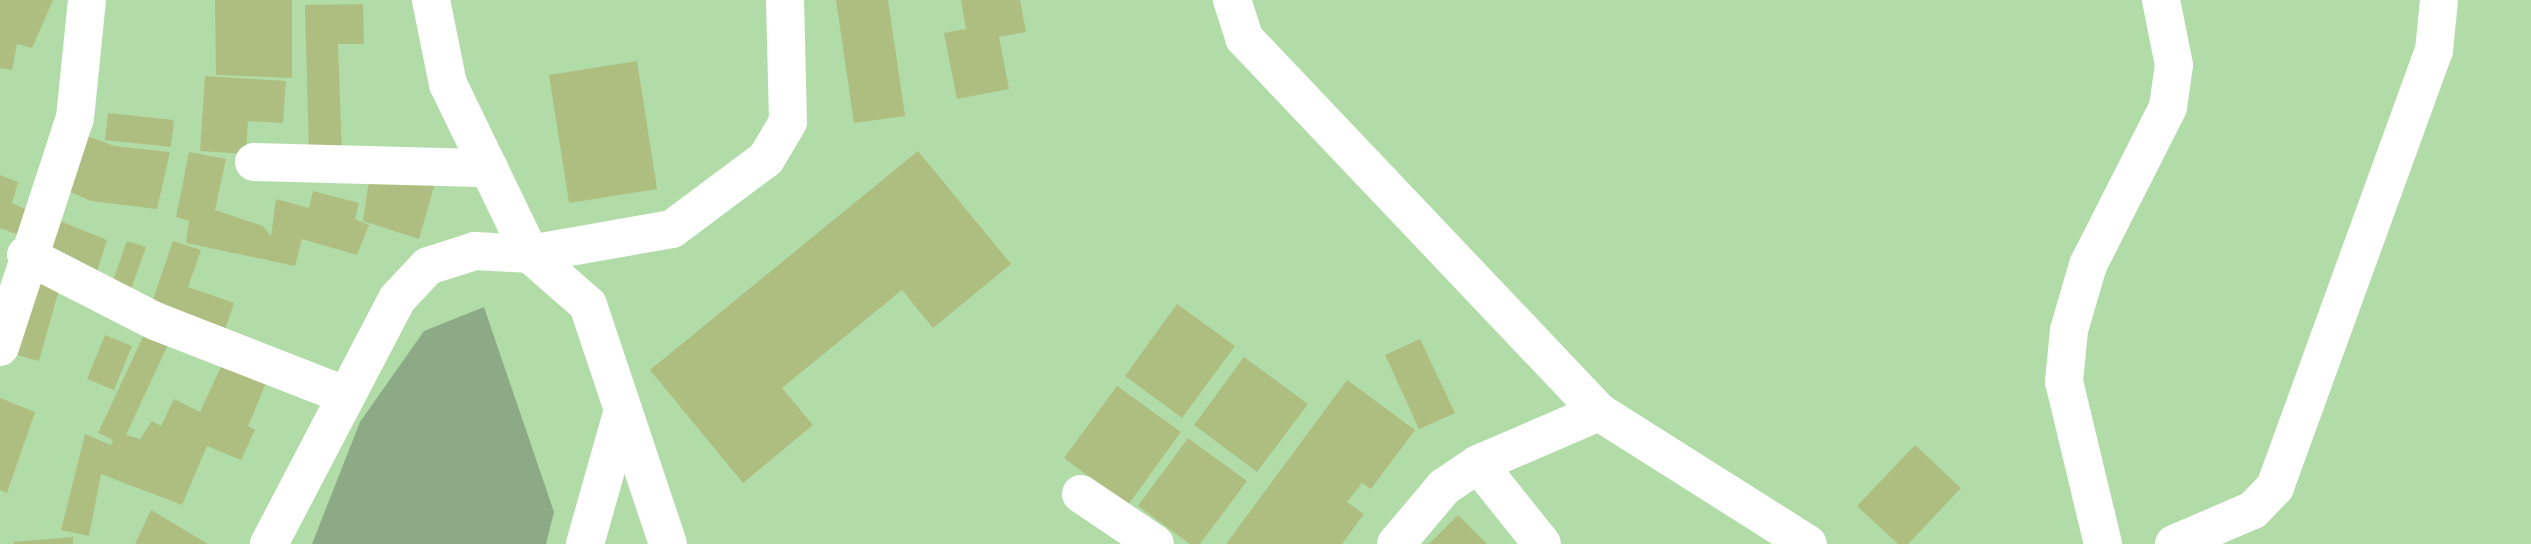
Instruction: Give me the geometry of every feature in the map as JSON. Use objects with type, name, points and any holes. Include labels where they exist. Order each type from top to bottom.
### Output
[{"type":"street","points":[[0,347],[26,255],[75,118],[87,0]]},
{"type":"street","points":[[431,0],[448,84],[530,254],[587,305],[668,544]]},
{"type":"street","points":[[269,544],[397,299],[428,266],[475,251],[530,254],[672,229],[766,159],[788,122],[785,0]]},
{"type":"street","points":[[1232,0],[1244,38],[1599,412],[1808,544]]},
{"type":"street","points":[[2103,544],[2064,382],[2068,330],[2088,265],[2168,107],[2174,65],[2161,0]]},
{"type":"street","points":[[2174,544],[2253,510],[2274,487],[2434,51],[2439,0]]},
{"type":"street","points":[[254,162],[489,168]]},
{"type":"street","points":[[26,255],[155,321],[345,395]]},
{"type":"street","points":[[585,544],[622,412]]},
{"type":"street","points":[[1396,544],[1444,487],[1478,464],[1599,412]]},
{"type":"street","points":[[1478,464],[1542,544]]},
{"type":"street","points":[[1081,494],[1155,544]]},
{"type":"green space","points":[[484,307],[554,512],[546,544],[312,544],[360,422],[424,331]]},
{"type":"building","points":[[0,0],[53,0],[32,48],[17,44],[12,70],[0,68]]},
{"type":"building","points":[[215,0],[292,0],[292,78],[216,75]]},
{"type":"building","points":[[836,0],[888,0],[905,116],[854,123]]},
{"type":"building","points":[[961,0],[1020,0],[1026,32],[999,37],[1009,89],[957,99],[944,33],[966,29]]},
{"type":"building","points":[[363,4],[364,44],[338,44],[342,155],[309,155],[305,5]]},
{"type":"building","points":[[637,61],[657,189],[569,203],[549,75]]},
{"type":"building","points":[[205,76],[286,81],[283,123],[248,121],[246,154],[200,151]]},
{"type":"building","points":[[108,113],[174,120],[171,147],[105,140]]},
{"type":"building","points":[[79,133],[114,146],[170,152],[157,209],[91,201],[57,186]]},
{"type":"building","points":[[918,151],[1011,264],[933,328],[902,290],[782,388],[813,425],[743,483],[650,370]]},
{"type":"building","points":[[189,152],[226,159],[215,210],[263,226],[271,236],[276,199],[309,208],[313,191],[359,203],[355,219],[369,225],[357,255],[302,239],[295,266],[186,243],[189,221],[176,217]]},
{"type":"building","points":[[370,173],[437,176],[419,239],[363,221]]},
{"type":"building","points":[[0,175],[18,182],[12,203],[27,210],[17,234],[0,228]]},
{"type":"building","points":[[50,217],[107,240],[96,275],[35,249]]},
{"type":"building","points":[[127,241],[146,247],[130,292],[111,286]]},
{"type":"building","points":[[173,241],[201,250],[188,287],[234,303],[223,336],[149,311]]},
{"type":"building","points":[[32,270],[62,279],[39,361],[9,353]]},
{"type":"building","points":[[1177,304],[1235,346],[1182,418],[1125,376]]},
{"type":"building","points":[[148,326],[171,338],[126,435],[140,439],[152,421],[161,426],[174,399],[200,412],[225,358],[269,376],[248,426],[255,430],[241,460],[207,446],[182,505],[101,474],[89,536],[61,530],[85,434],[111,445],[113,440],[98,433]]},
{"type":"building","points":[[105,335],[132,346],[114,390],[87,379]]},
{"type":"building","points":[[1420,339],[1455,413],[1419,429],[1385,355]]},
{"type":"building","points":[[1244,357],[1308,404],[1257,472],[1194,425]]},
{"type":"building","points":[[1347,380],[1415,430],[1371,489],[1362,483],[1347,502],[1364,514],[1342,544],[1226,544]]},
{"type":"building","points":[[1117,386],[1181,432],[1128,505],[1064,458]]},
{"type":"building","points":[[0,398],[35,412],[7,493],[0,490]]},
{"type":"building","points":[[1188,438],[1247,481],[1200,544],[1190,544],[1138,506]]},
{"type":"building","points":[[1915,445],[1961,488],[1908,544],[1898,544],[1857,506]]},
{"type":"building","points":[[151,510],[208,544],[135,544]]},
{"type":"building","points":[[1458,515],[1487,544],[1429,544]]},
{"type":"building","points":[[73,537],[73,544],[14,544],[14,542]]}]
